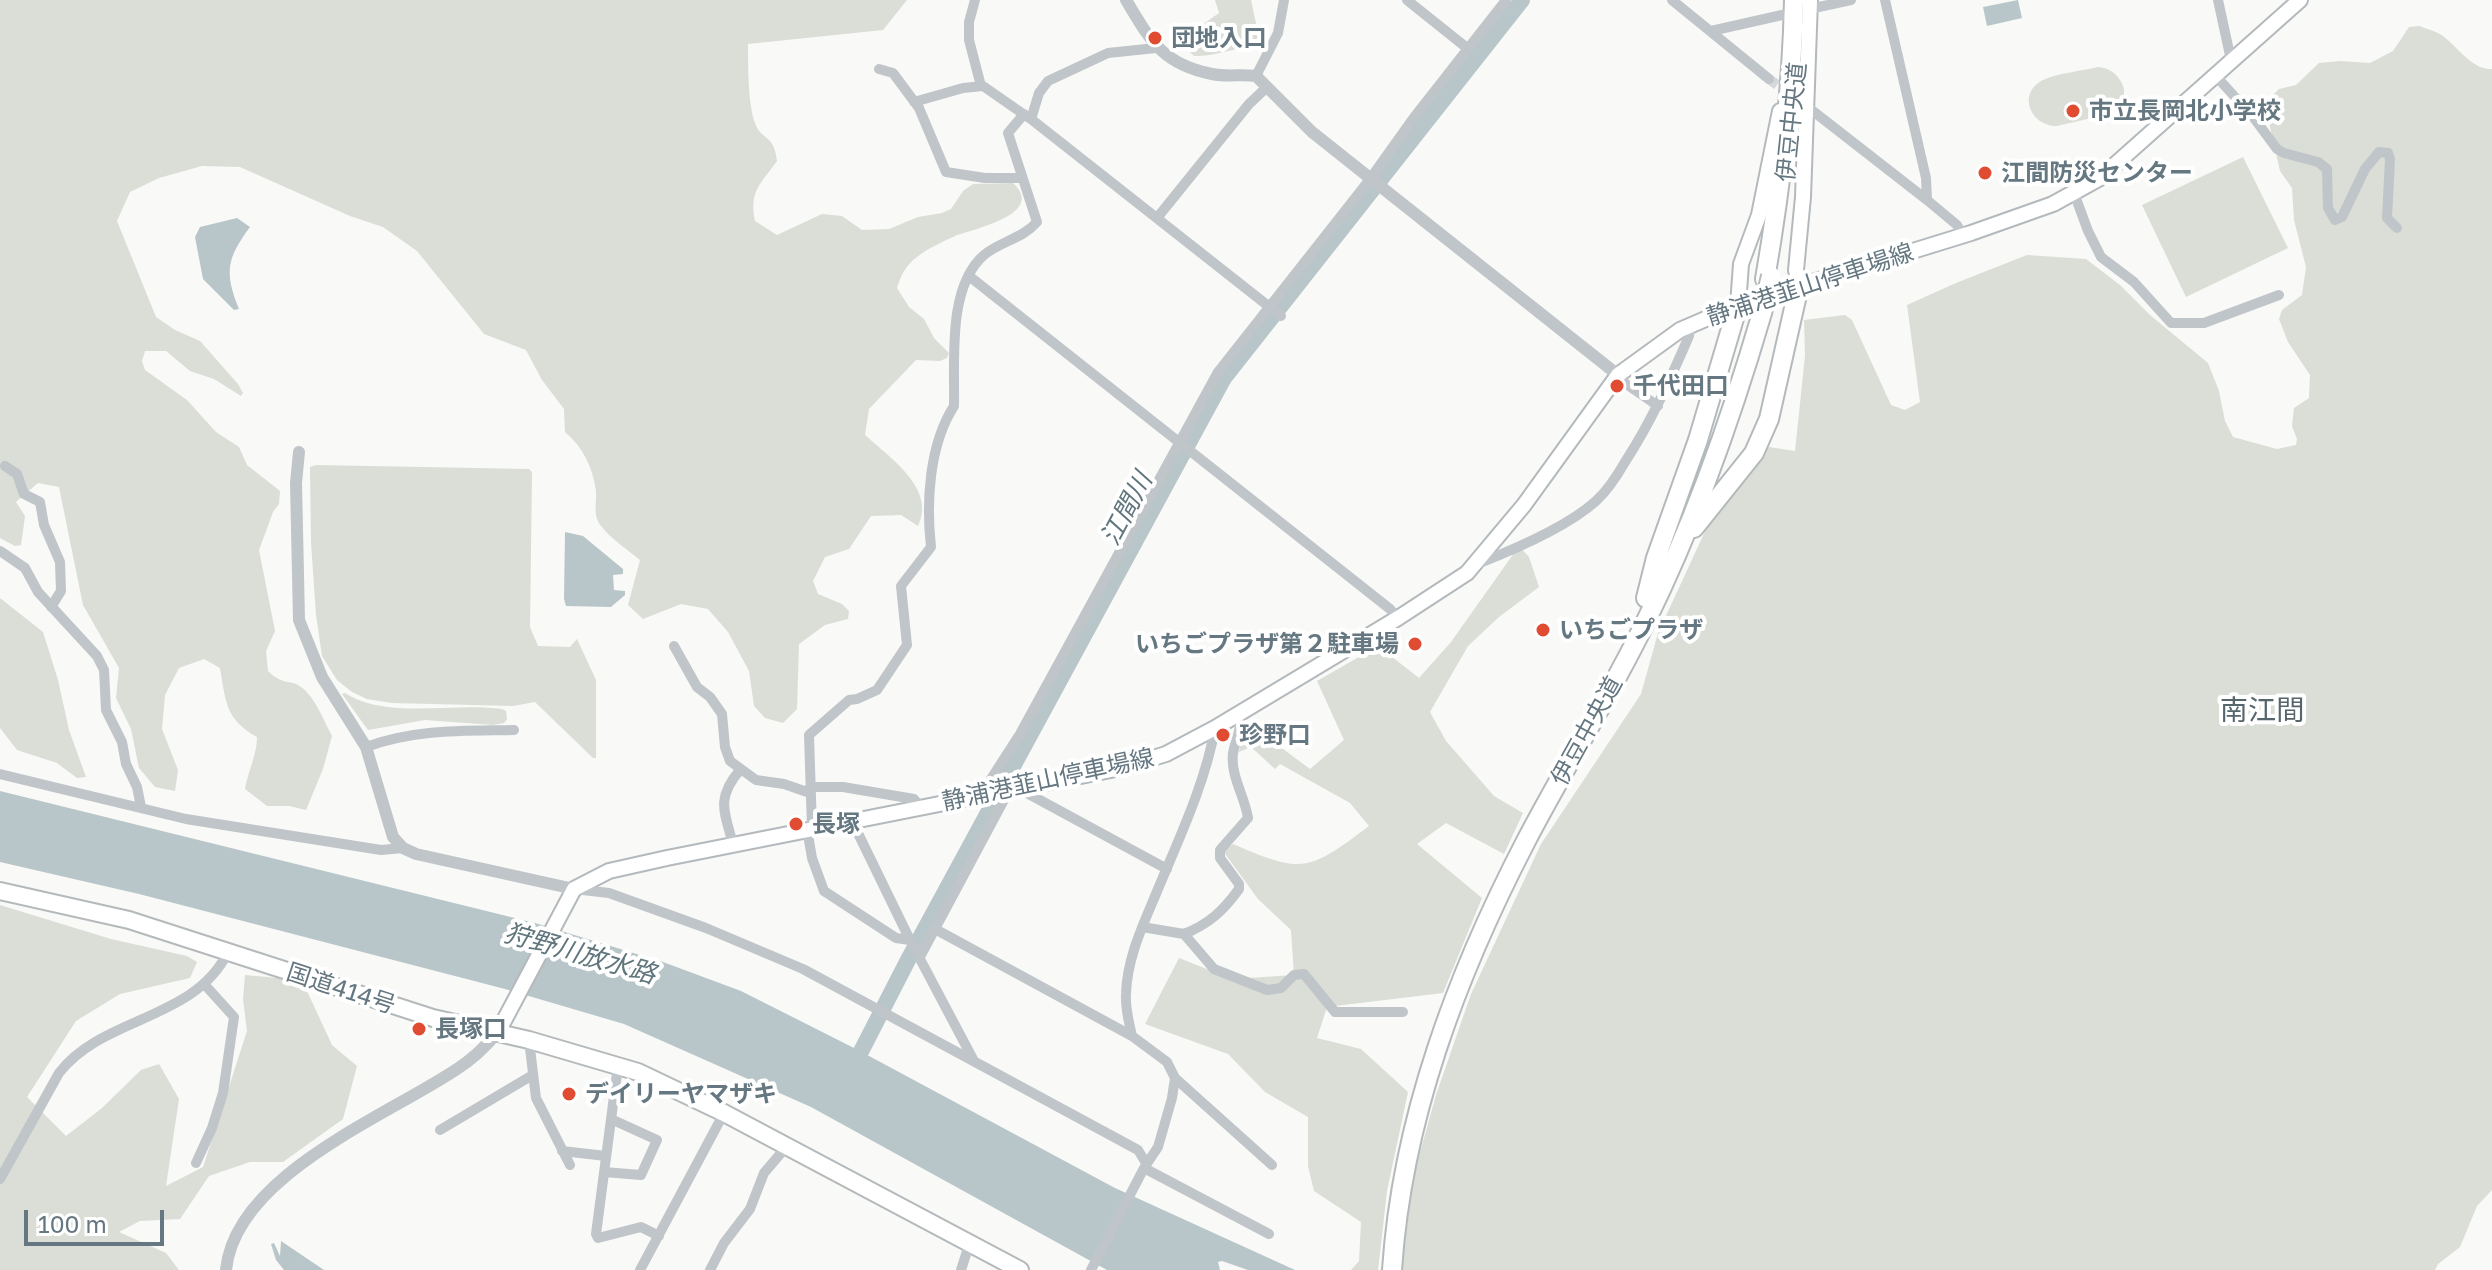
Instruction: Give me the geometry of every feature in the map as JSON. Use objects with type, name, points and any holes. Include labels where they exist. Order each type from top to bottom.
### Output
[{"type":"highway","name":"伊豆中央道","points":[[1768,278],[1792,83],[1794,0]]},
{"type":"highway","name":"伊豆中央道","points":[[1389,1270],[1398,1185],[1414,1105],[1469,944],[1504,872],[1644,616],[1701,482],[1759,314],[1792,143],[1808,3]]},
{"type":"highway","points":[[1644,616],[1696,525],[1754,453],[1769,419],[1799,286]]},
{"type":"highway","points":[[1644,616],[1738,305]]},
{"type":"highway","name":"国道414号","points":[[0,891],[129,920],[433,1018],[529,1040],[654,1078],[1020,1270]]},
{"type":"main road","points":[[1738,305],[1741,264],[1759,215],[1780,107],[1786,0]]},
{"type":"main road","name":"静浦港韮山停車場線","points":[[570,896],[609,871],[810,828],[1121,768],[1166,754],[1239,714],[1453,584],[1477,564],[1524,505],[1617,376],[1691,324],[1738,305],[1963,235],[2053,204],[2074,193],[2100,178],[2300,0]]},
{"type":"main road","points":[[1799,286],[1796,270],[1803,197],[1808,3]]},
{"type":"main road","points":[[498,1032],[570,896]]},
{"type":"street","points":[[975,0],[969,22],[969,40],[981,86]]},
{"type":"street","points":[[1126,0],[1156,48],[1167,56],[1211,74],[1256,76],[1312,132],[1658,406]]},
{"type":"street","points":[[1256,76],[1278,33],[1284,0]]},
{"type":"street","points":[[1407,0],[1467,48]]},
{"type":"street","points":[[919,956],[1004,800],[1002,791],[991,779],[1185,447],[1218,372],[1274,310],[1375,183],[1467,48],[1506,0]]},
{"type":"street","points":[[1672,0],[1769,79]]},
{"type":"street","points":[[1808,3],[1851,0]]},
{"type":"street","points":[[1885,0],[1926,178],[1927,200]]},
{"type":"street","points":[[2218,0],[2231,60]]},
{"type":"street","points":[[1711,31],[1782,15]]},
{"type":"street","points":[[910,940],[896,938],[824,891],[812,858],[809,735],[849,700],[877,690],[907,645],[901,586],[931,547],[928,516],[935,460],[945,419],[954,406],[959,294],[980,259],[993,249],[1023,236],[1037,222],[1008,133],[1028,117],[1048,81],[1108,53],[1156,48]]},
{"type":"street","points":[[879,69],[893,73],[919,108],[946,172],[985,178],[1021,178]]},
{"type":"street","points":[[2215,75],[2277,149],[2318,162],[2327,169],[2328,208],[2335,220],[2342,217],[2368,163],[2379,152],[2388,153],[2387,218],[2397,228]]},
{"type":"street","points":[[914,102],[981,86],[1004,98],[1274,310]]},
{"type":"street","points":[[1157,218],[1249,104],[1266,88]]},
{"type":"street","points":[[1809,108],[1927,200],[1957,225],[1963,235]]},
{"type":"street","points":[[2074,193],[2101,257],[2134,282],[2171,323],[2204,323],[2279,295]]},
{"type":"street","points":[[969,276],[1398,618]]},
{"type":"street","points":[[1477,564],[1534,539],[1595,502],[1612,483],[1658,406],[1689,336],[1691,324]]},
{"type":"street","points":[[299,452],[296,483],[299,620],[322,677],[366,747],[386,818],[393,837],[403,848],[570,896],[609,893],[706,928],[803,969],[1138,1150],[1144,1168],[1269,1234]]},
{"type":"street","points":[[5,466],[17,474],[24,494],[40,502],[44,525],[60,562],[61,591],[51,607]]},
{"type":"street","points":[[0,551],[25,568],[38,592],[97,656],[104,670],[106,710],[122,742],[141,807]]},
{"type":"street","points":[[674,646],[697,687],[710,697],[722,714],[726,756],[740,770],[756,780],[810,790],[843,787],[914,799],[920,807]]},
{"type":"street","points":[[1142,927],[1184,934],[1205,926],[1221,913],[1239,889],[1239,884],[1220,858],[1220,850],[1248,818],[1235,773],[1233,752],[1240,738],[1239,714]]},
{"type":"street","points":[[1132,1036],[1126,1010],[1126,991],[1134,947],[1211,753],[1215,728]]},
{"type":"street","points":[[366,747],[411,734],[514,730]]},
{"type":"street","points":[[733,844],[723,802],[727,787],[740,770]]},
{"type":"street","points":[[0,774],[186,819],[381,850],[403,848]]},
{"type":"street","points":[[1002,791],[1025,792],[1167,869]]},
{"type":"street","points":[[852,821],[910,940],[975,1061]]},
{"type":"street","points":[[935,929],[1132,1036],[1167,1062],[1175,1078],[1272,1165]]},
{"type":"street","points":[[1184,934],[1214,969],[1267,990],[1281,988],[1294,975],[1304,974],[1335,1012],[1403,1012]]},
{"type":"street","points":[[0,1179],[59,1073],[71,1058],[89,1044],[171,1007],[205,985],[228,952]]},
{"type":"street","points":[[196,1163],[223,1093],[234,1017],[205,985]]},
{"type":"street","points":[[226,1270],[232,1244],[240,1229],[280,1182],[315,1153],[458,1069],[498,1032]]},
{"type":"street","points":[[529,1040],[536,1098],[570,1165]]},
{"type":"street","points":[[618,1066],[596,1234],[598,1238],[641,1227],[659,1236]]},
{"type":"street","points":[[440,1130],[531,1076]]},
{"type":"street","points":[[1091,1270],[1158,1147],[1175,1078]]},
{"type":"street","points":[[643,1269],[724,1113]]},
{"type":"street","points":[[604,1172],[641,1175],[657,1140],[611,1119]]},
{"type":"street","points":[[710,1270],[724,1243],[750,1209],[764,1173],[787,1146]]},
{"type":"street","points":[[562,1151],[606,1156]]},
{"type":"street","points":[[961,1270],[969,1245]]},
{"type":"shaded area","points":[[0,0],[907,0],[883,30],[748,44],[753,115],[758,129],[773,146],[777,161],[755,195],[755,221],[777,235],[822,214],[842,216],[862,230],[889,229],[918,217],[951,209],[963,191],[973,184],[1013,183],[1021,194],[1021,203],[1014,212],[930,248],[910,263],[900,279],[897,288],[909,307],[924,319],[934,338],[949,353],[947,358],[940,361],[916,360],[869,409],[865,435],[908,475],[921,499],[922,512],[918,526],[901,515],[871,516],[849,549],[825,557],[813,581],[818,594],[842,604],[849,611],[848,619],[825,625],[799,644],[797,709],[783,723],[765,718],[754,706],[749,671],[728,632],[708,609],[681,604],[643,619],[628,605],[640,560],[599,523],[590,466],[577,444],[565,432],[564,409],[542,380],[526,350],[484,334],[417,251],[383,227],[350,216],[240,167],[202,166],[159,178],[130,192],[117,221],[156,317],[200,341],[243,393],[241,396],[214,379],[190,371],[166,351],[145,351],[142,361],[145,370],[187,400],[216,432],[239,447],[247,465],[280,491],[279,504],[259,550],[275,631],[266,651],[268,671],[278,679],[306,691],[332,736],[323,769],[306,810],[267,806],[245,789],[257,737],[233,716],[226,700],[220,668],[204,659],[179,668],[165,695],[162,729],[178,770],[175,791],[155,787],[139,768],[131,729],[116,698],[119,668],[83,605],[59,487],[38,483],[16,502],[25,516],[21,545],[15,546],[0,538]]},
{"type":"shaded area","points":[[1215,0],[1251,0],[1261,47],[1194,56],[1186,48],[1189,31],[1194,24],[1202,25],[1219,13]]},
{"type":"shaded area","points":[[2419,26],[2443,36],[2478,66],[2492,69],[2492,1190],[2477,1206],[2460,1247],[2435,1270],[1401,1270],[1414,1174],[1436,1095],[1471,994],[1541,844],[1641,694],[1658,633],[1708,525],[1769,447],[1795,451],[1805,356],[1804,320],[1845,315],[1852,320],[1891,405],[1905,410],[1920,402],[1907,305],[2027,255],[2086,259],[2208,363],[2219,391],[2225,421],[2233,437],[2277,449],[2296,445],[2292,426],[2294,408],[2309,398],[2310,375],[2288,342],[2279,319],[2282,310],[2302,295],[2306,267],[2294,220],[2292,188],[2280,171],[2268,118],[2268,100],[2279,89],[2296,85],[2319,63],[2370,63],[2393,51],[2409,27]]},
{"type":"shaded area","points":[[2098,67],[2111,71],[2120,80],[2124,91],[2122,100],[2114,108],[2104,114],[2057,126],[2048,125],[2034,115],[2030,108],[2030,93],[2043,80]]},
{"type":"shaded area","points":[[2243,157],[2288,248],[2186,297],[2142,205]]},
{"type":"shaded area","points":[[310,467],[529,469],[532,472],[530,627],[538,646],[570,647],[577,639],[596,680],[596,758],[535,702],[513,706],[392,703],[367,699],[337,680],[322,656],[316,615]]},
{"type":"shaded area","points":[[1519,546],[1529,557],[1539,587],[1499,617],[1468,646],[1430,712],[1446,741],[1494,796],[1523,813],[1504,854],[1446,823],[1417,844],[1482,898],[1443,993],[1327,1007],[1317,1038],[1361,1049],[1408,1092],[1387,1191],[1378,1270],[1351,1270],[1359,1261],[1361,1222],[1314,1191],[1308,1166],[1308,1117],[1265,1092],[1228,1054],[1145,1024],[1179,958],[1232,979],[1294,975],[1291,930],[1258,899],[1223,851],[1233,844],[1275,860],[1304,864],[1332,852],[1369,826],[1350,803],[1280,764],[1275,769],[1251,747],[1239,752],[1244,725],[1248,723],[1310,769],[1344,740],[1317,681],[1378,646],[1419,678],[1451,642]]},
{"type":"shaded area","points":[[0,598],[43,632],[69,730],[86,777],[77,778],[57,763],[17,750],[0,728]]},
{"type":"shaded area","points":[[342,694],[380,706],[502,709],[506,711],[507,719],[504,723],[493,725],[425,720],[368,730]]},
{"type":"shaded area","points":[[0,905],[111,939],[187,956],[197,962],[190,978],[120,994],[76,1021],[27,1097],[66,1136],[102,1108],[141,1070],[159,1064],[179,1099],[166,1186],[203,1167],[247,1031],[243,999],[245,975],[278,978],[307,991],[332,1045],[357,1066],[343,1119],[283,1162],[250,1162],[209,1176],[180,1219],[140,1221],[119,1232],[166,1253],[179,1270],[0,1270]]},
{"type":"water","points":[[2018,0],[2022,18],[1987,26],[1983,7]]},
{"type":"water","points":[[237,218],[250,227],[236,248],[230,266],[231,285],[239,309],[234,310],[203,279],[195,237],[200,227]]},
{"type":"water","points":[[565,532],[583,536],[623,569],[623,574],[613,575],[614,590],[625,591],[625,595],[611,607],[566,606]]},
{"type":"water","name":"狩野川放水路","points":[[0,791],[535,923],[663,962],[741,991],[1115,1188],[1295,1270],[1248,1270],[1222,1261],[1218,1262],[1220,1270],[1107,1270],[811,1107],[624,1024],[505,989],[139,894],[0,862]]},
{"type":"water","points":[[281,1241],[324,1270],[284,1270],[276,1260],[271,1244],[274,1243],[280,1256]]},
{"type":"waterway","name":"江間川","points":[[852,1069],[909,958],[1224,378],[1522,0]]},
{"type":"tunnel","points":[[1769,79],[1809,108]]},
{"type":"place","name":"団地入口","points":[[1155,38]]},
{"type":"place","name":"市立長岡北小学校","points":[[2073,111]]},
{"type":"place","name":"江間防災センター","points":[[1985,173]]},
{"type":"place","name":"千代田口","points":[[1617,386]]},
{"type":"place","name":"いちごプラザ","points":[[1543,630]]},
{"type":"place","name":"いちごプラザ第２駐車場","points":[[1415,644]]},
{"type":"place","name":"珍野口","points":[[1223,735]]},
{"type":"place","name":"長塚","points":[[796,824]]},
{"type":"place","name":"長塚口","points":[[419,1029]]},
{"type":"place","name":"デイリーヤマザキ","points":[[569,1094]]},
{"type":"district","name":"南江間","points":[[2262,711]]}]
